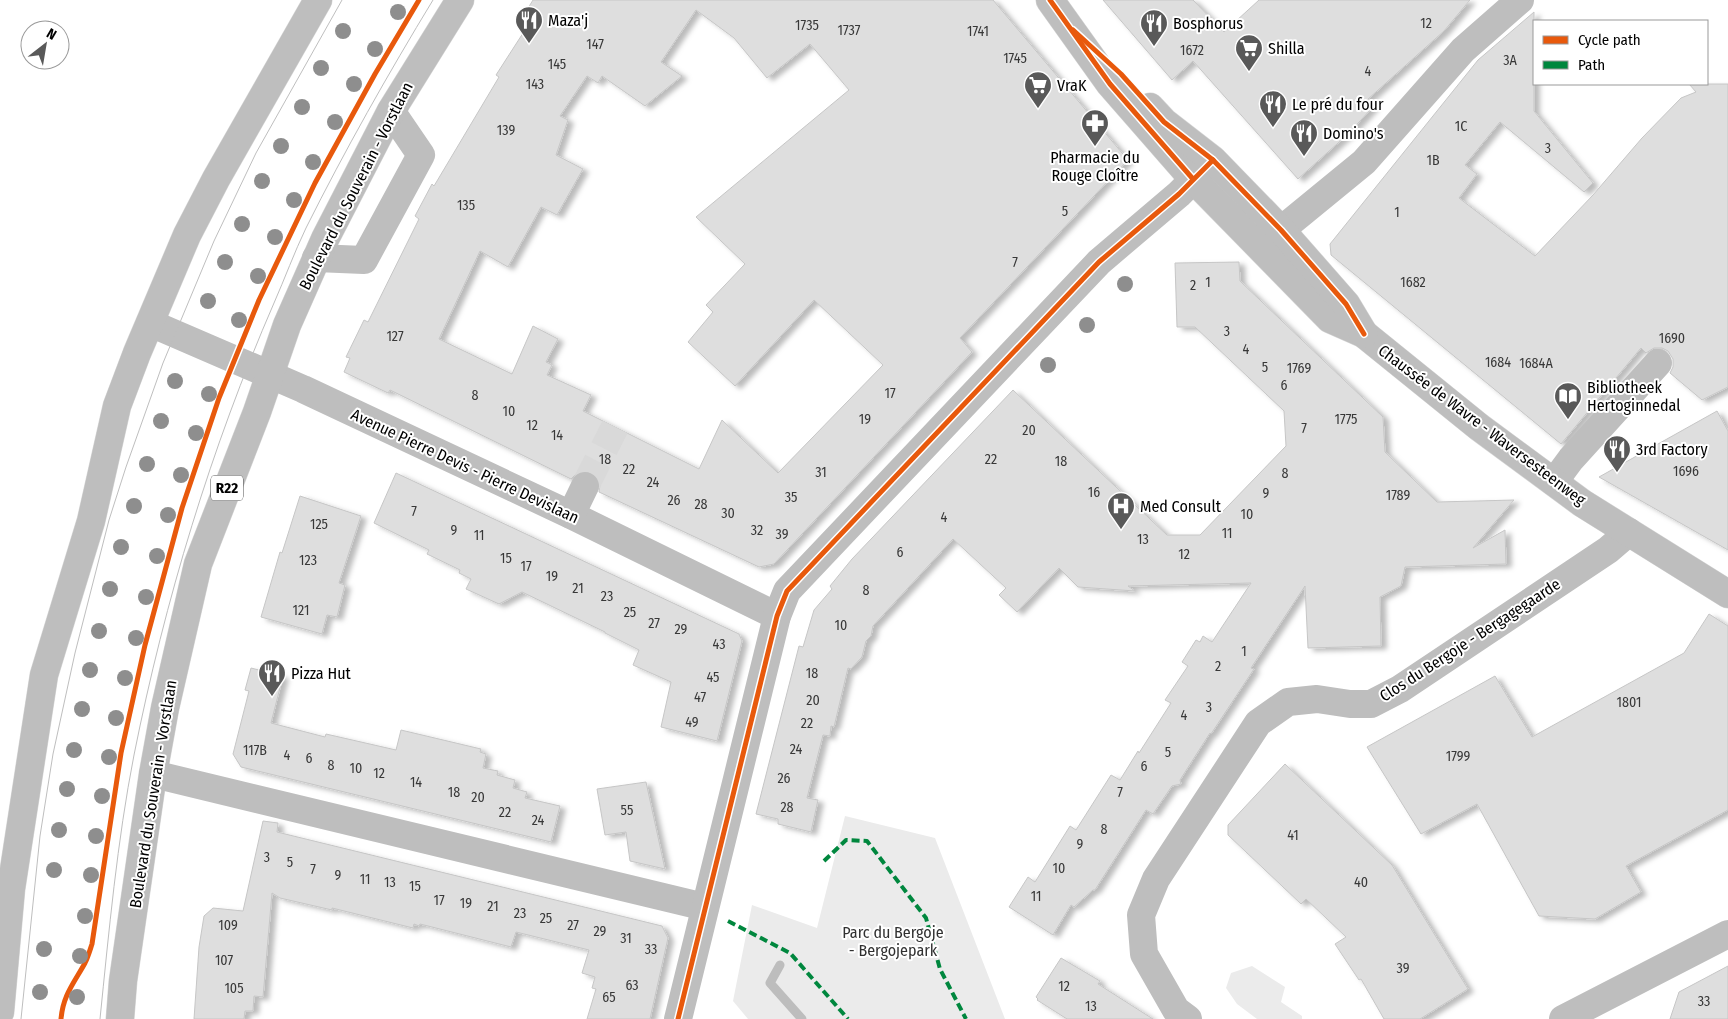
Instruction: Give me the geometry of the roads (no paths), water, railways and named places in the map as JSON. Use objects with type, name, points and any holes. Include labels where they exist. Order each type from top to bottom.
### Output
[{"type":"street","points":[[0,1012],[10,889],[44,675],[91,521],[117,406],[188,235],[318,0]]},
{"type":"street","name":"Boulevard du Souverain - Vorstlaan","points":[[120,1019],[123,981],[153,774],[165,708],[198,564],[287,324],[316,258],[391,112],[460,0]]},
{"type":"street","name":"Chaussée de Wavre - Waversesteenweg","points":[[1050,0],[1110,84],[1193,179],[1330,318],[1364,334],[1479,427],[1582,503],[1728,594]]},
{"type":"street","points":[[1281,230],[1364,162],[1463,50],[1520,0]]},
{"type":"street","name":"Chaussée de Wavre - Waversesteenweg","points":[[1073,30],[1121,74],[1164,122],[1213,160],[1281,230],[1346,304],[1364,334]]},
{"type":"street","points":[[316,258],[364,260],[421,156],[391,112]]},
{"type":"street","points":[[678,1019],[777,616],[787,591],[1099,262],[1179,194],[1213,160]]},
{"type":"street","name":"Avenue Pierre Devis - Pierre Devislaan","points":[[150,323],[270,374],[571,515],[777,616]]},
{"type":"street","points":[[1554,482],[1571,459],[1658,363]]},
{"type":"street","points":[[571,515],[585,486]]},
{"type":"street","name":"Clos du Bergoje - Bergagegaarde","points":[[1188,1019],[1176,1010],[1144,954],[1140,916],[1156,879],[1258,723],[1288,702],[1318,699],[1350,704],[1371,704],[1400,689],[1608,550],[1629,532]]},
{"type":"street","points":[[153,774],[705,907]]},
{"type":"street","points":[[1563,1019],[1728,934]]},
{"type":"waterway","points":[[780,965],[770,983],[802,1019]]},
{"type":"tunnel","points":[[585,486],[615,427]]},
{"type":"tram line","points":[[21,1019],[40,836],[53,754],[75,653],[109,520],[163,363],[214,241],[256,153],[342,0]]},
{"type":"tram line","points":[[100,1019],[118,854],[134,755],[146,697],[175,582],[210,469],[251,358],[306,228],[367,112],[433,0]]},
{"type":"place","name":"Maza'j","points":[[529,44]]},
{"type":"place","name":"Bosphorus","points":[[1154,47]]},
{"type":"place","name":"Shilla","points":[[1249,72]]},
{"type":"place","name":"VraK","points":[[1038,109]]},
{"type":"place","name":"Le pré du four","points":[[1273,128]]},
{"type":"place","name":"Pharmacie du Rouge Cloître","points":[[1095,147]]},
{"type":"place","name":"Domino's","points":[[1304,157]]},
{"type":"place","name":"Bibliotheek Hertoginnedal","points":[[1568,420]]},
{"type":"place","name":"3rd Factory","points":[[1617,473]]},
{"type":"place","name":"Med Consult","points":[[1121,530]]},
{"type":"place","name":"Pizza Hut","points":[[272,697]]},
{"type":"park label","name":"Parc du Bergoje - Bergojepark","points":[[893,941]]}]
